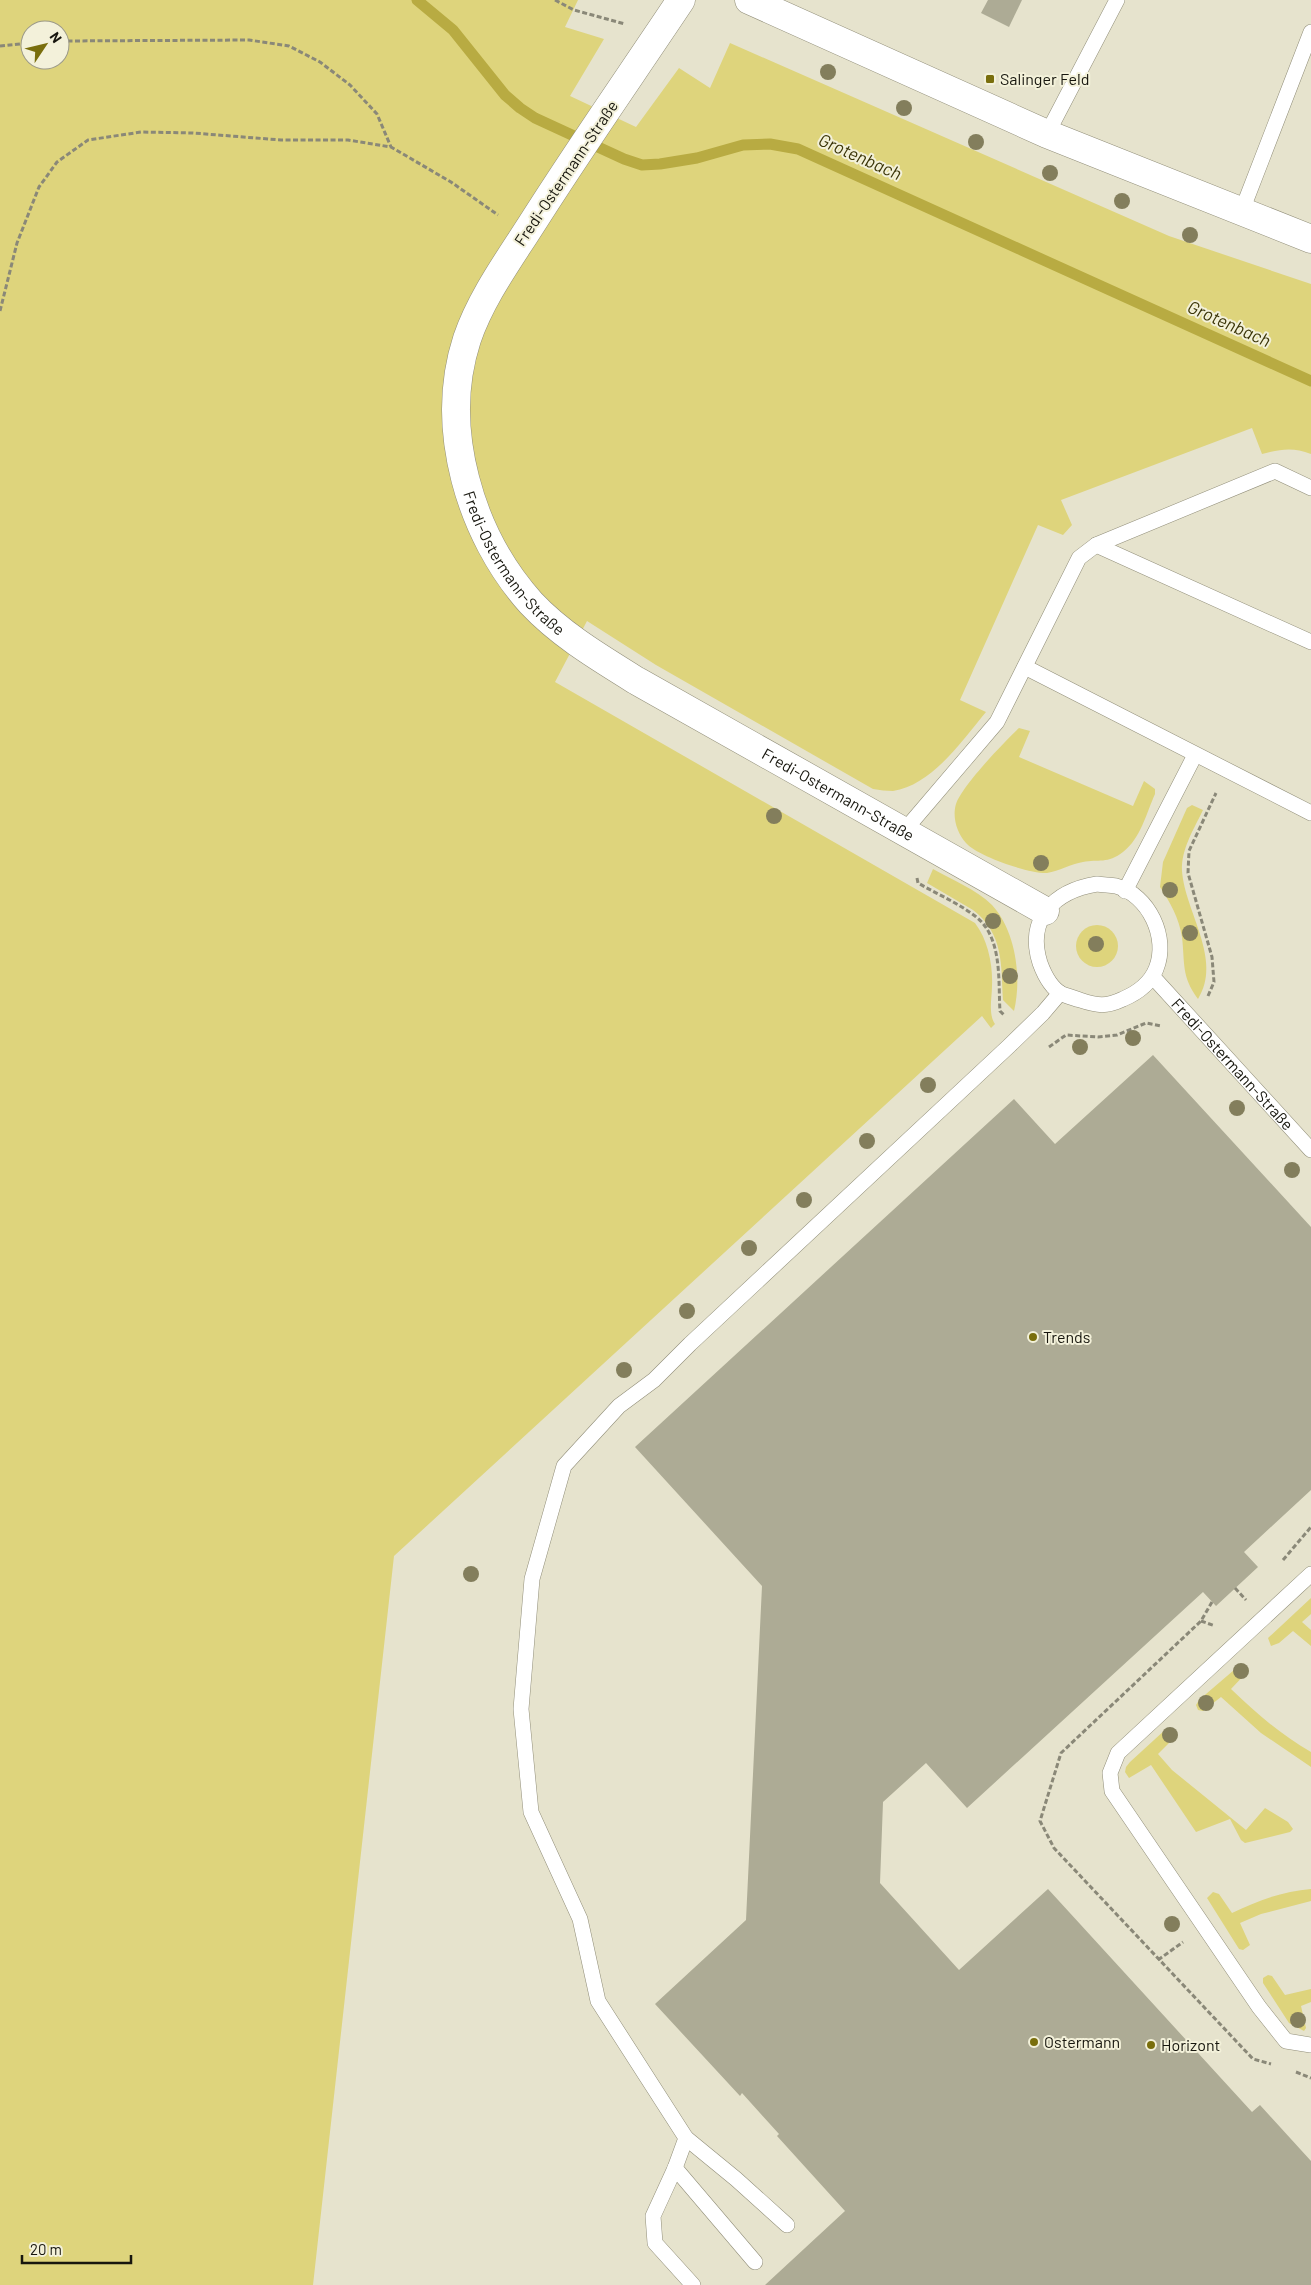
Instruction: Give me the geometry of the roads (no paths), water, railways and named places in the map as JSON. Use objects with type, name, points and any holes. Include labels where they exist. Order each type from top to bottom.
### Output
[{"type":"street","name":"Fredi-Ostermann-Straße","points":[[682,0],[524,235],[491,289],[467,339],[457,386],[457,437],[470,493],[494,552],[532,603],[579,644],[636,681],[1045,911]]},
{"type":"street","points":[[749,0],[1047,134],[1241,213],[1311,239]]},
{"type":"lane","points":[[1047,134],[1117,0]]},
{"type":"lane","points":[[1241,213],[1311,32]]},
{"type":"lane","points":[[904,831],[997,722],[1079,558],[1096,545],[1275,471],[1311,488]]},
{"type":"lane","points":[[1096,545],[1311,642]]},
{"type":"lane","points":[[1025,666],[1311,813]]},
{"type":"lane","points":[[1125,891],[1196,755]]},
{"type":"lane","points":[[1097,884],[1117,887],[1125,891],[1137,898],[1153,915],[1159,938],[1159,962],[1153,977],[1144,987],[1129,997],[1109,1006],[1087,1002],[1060,993],[1044,975],[1035,947],[1037,930],[1045,911],[1062,896],[1079,887],[1097,884]]},
{"type":"lane","name":"Fredi-Ostermann-Straße","points":[[1153,977],[1311,1150]]},
{"type":"lane","points":[[787,2225],[736,2179],[686,2138],[598,2001],[580,1919],[531,1812],[521,1709],[532,1579],[564,1466],[620,1406],[654,1380],[690,1344],[1024,1032],[1060,993]]},
{"type":"lane","points":[[1311,1574],[1118,1753],[1110,1773],[1112,1791],[1259,2007],[1286,2041],[1311,2045]]},
{"type":"lane","points":[[686,2138],[675,2168],[653,2216],[654,2243],[693,2285]]},
{"type":"lane","points":[[675,2168],[755,2262]]},
{"type":"waterway","name":"Grotenbach","points":[[417,0],[453,30],[505,95],[520,108],[535,118],[624,159],[642,165],[660,164],[697,158],[743,145],[770,144],[798,149],[1311,381]]},
{"type":"place","name":"Salinger Feld","points":[[990,79]]},
{"type":"place","name":"Trends","points":[[1033,1337]]},
{"type":"place","name":"Ostermann","points":[[1034,2042]]},
{"type":"place","name":"Horizont","points":[[1151,2045]]}]
